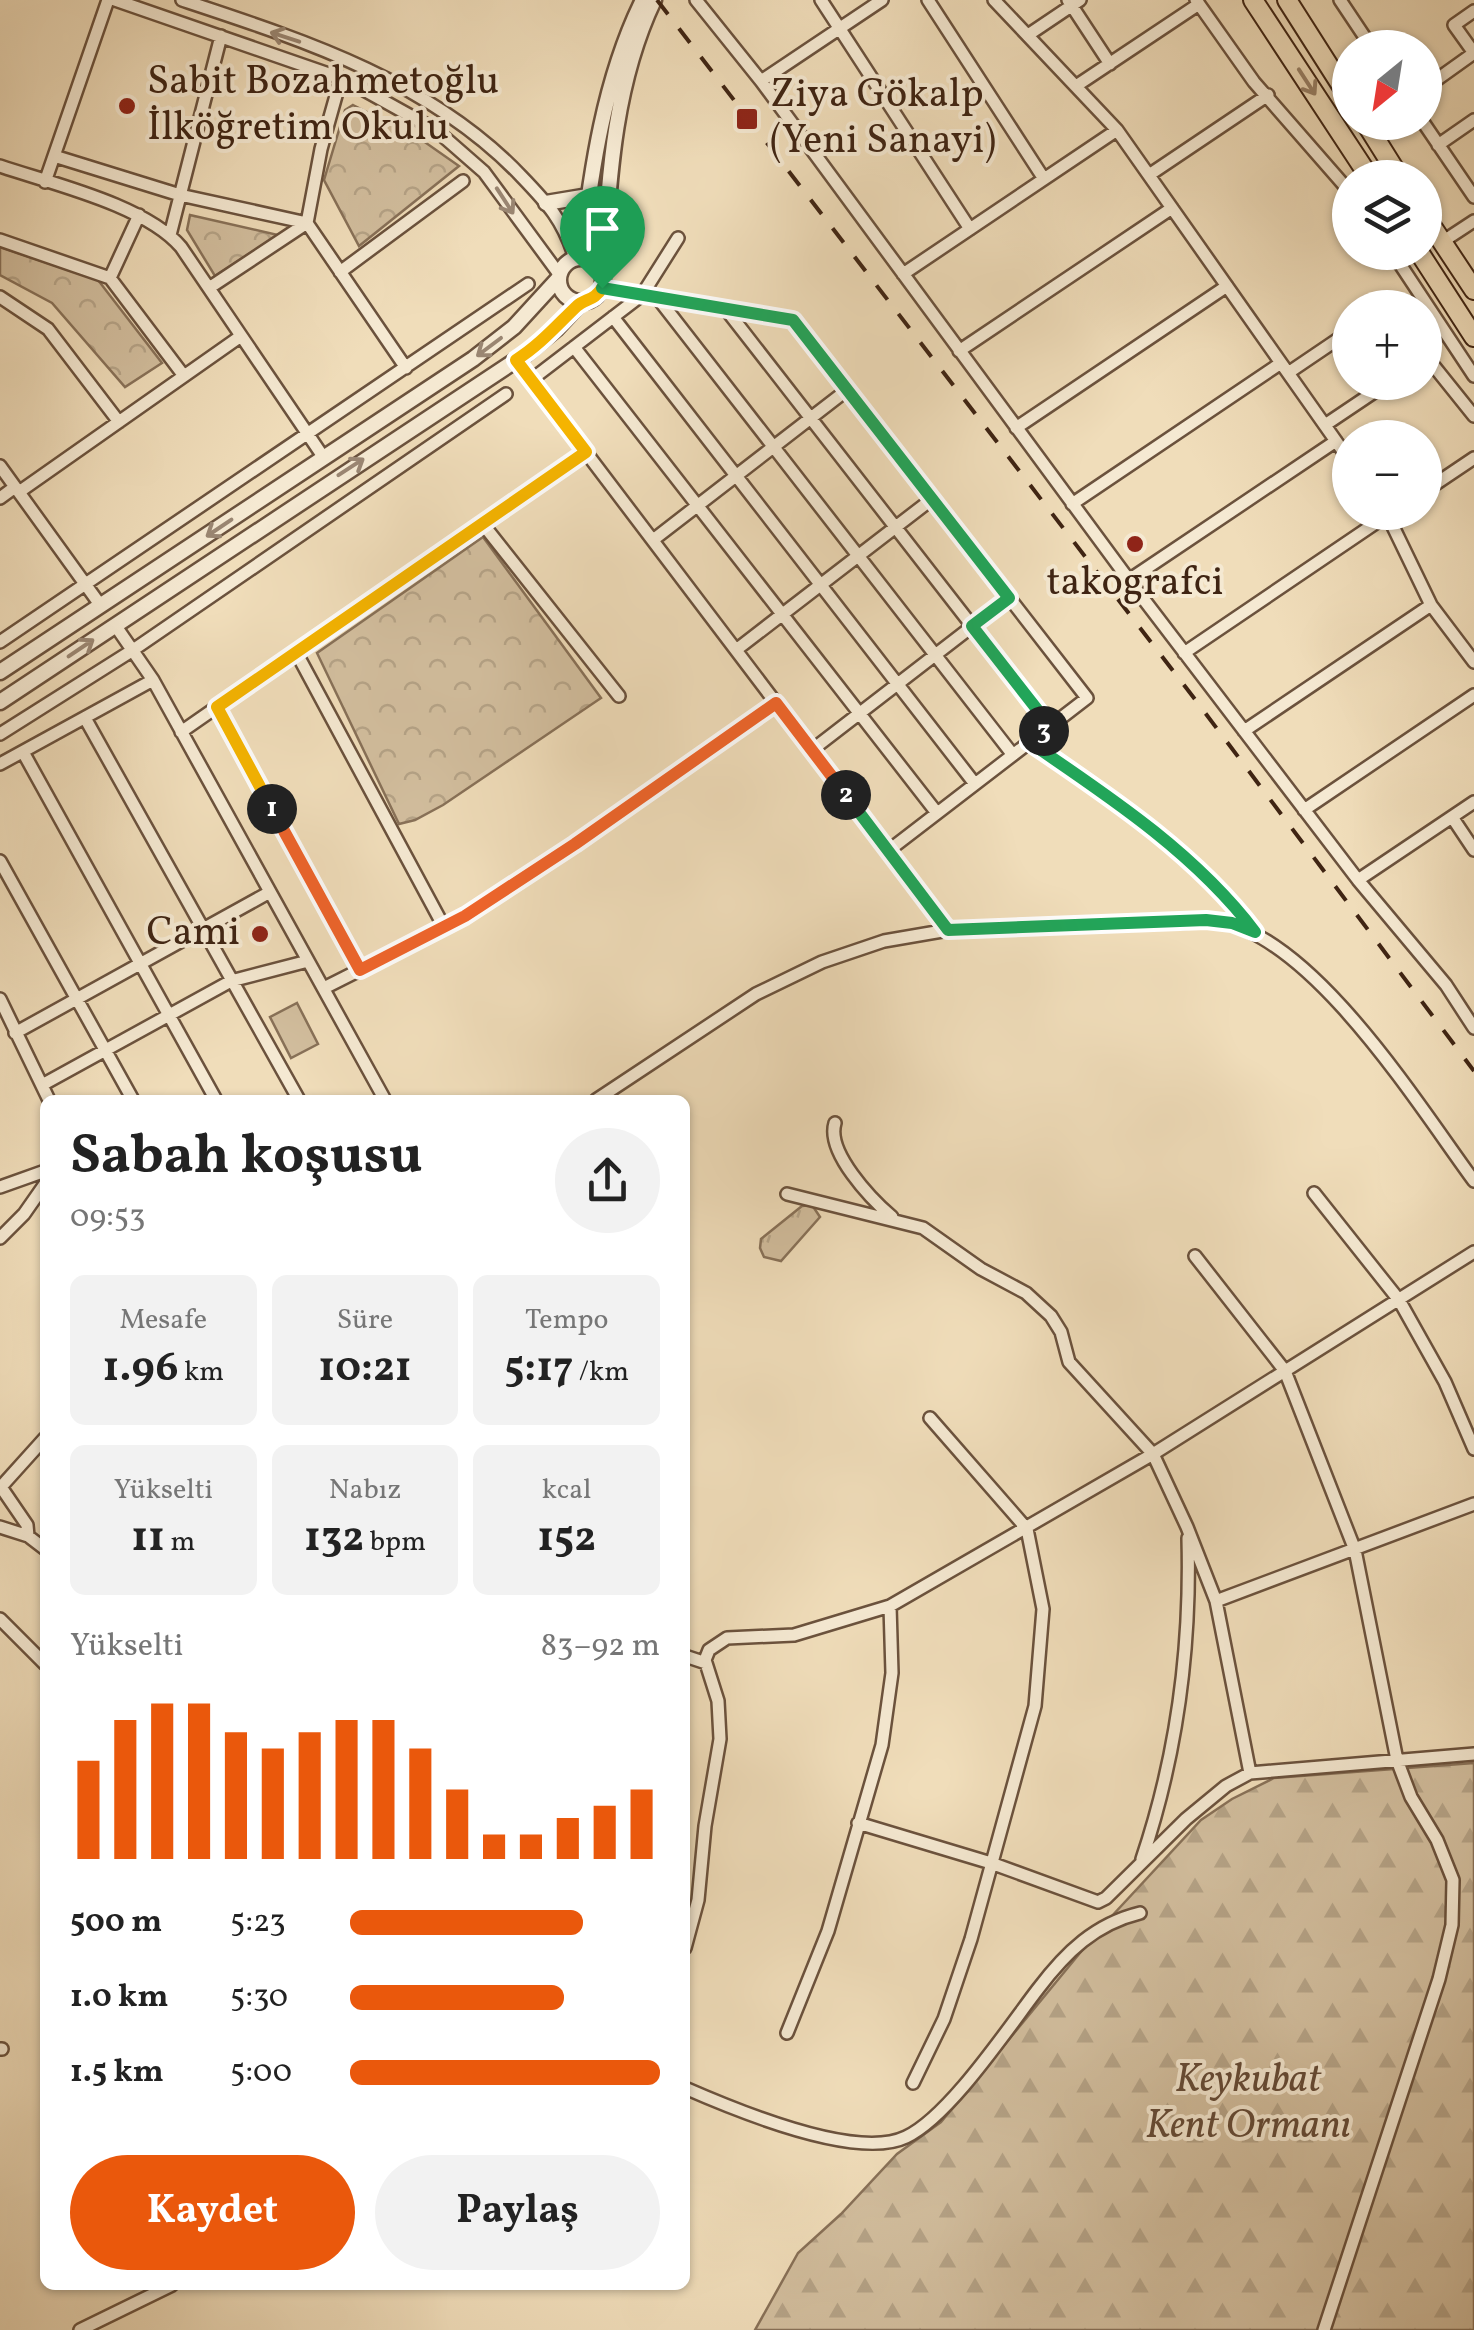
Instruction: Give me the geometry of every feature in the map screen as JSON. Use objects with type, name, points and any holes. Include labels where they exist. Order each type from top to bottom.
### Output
[{"type":"highway","points":[[1287,0],[1332,71]]},
{"type":"highway","points":[[1255,4],[1358,160]]},
{"type":"highway","points":[[1442,242],[1474,290]]},
{"type":"highway","points":[[1431,270],[1474,336]]},
{"type":"street","points":[[45,182],[111,0],[341,78],[436,130],[465,152],[495,186],[559,277],[565,296],[580,302]]},
{"type":"street","points":[[182,0],[330,54],[426,99],[499,153],[566,228],[578,258]]},
{"type":"street","points":[[578,258],[618,66],[643,0]]},
{"type":"street","points":[[0,702],[516,360],[556,329],[580,302],[592,299],[602,281],[608,186],[623,90],[654,0]]},
{"type":"street","points":[[696,0],[761,81],[1128,580],[1358,880],[1446,985],[1474,1028]]},
{"type":"street","points":[[821,0],[970,228]]},
{"type":"street","points":[[761,81],[882,0]]},
{"type":"street","points":[[928,0],[1044,179]]},
{"type":"street","points":[[994,0],[1118,130],[1332,436]]},
{"type":"street","points":[[1340,0],[1360,30]]},
{"type":"street","points":[[1028,36],[1073,2],[1110,64]]},
{"type":"street","points":[[1076,86],[1197,2],[1268,96],[1332,171]]},
{"type":"street","points":[[1442,76],[1474,53],[1454,25],[1474,11]]},
{"type":"street","points":[[170,235],[220,36]]},
{"type":"street","points":[[209,288],[307,223],[321,150],[341,78]]},
{"type":"street","points":[[1149,175],[1268,96]]},
{"type":"street","points":[[1438,145],[1474,120]]},
{"type":"street","points":[[903,274],[1118,130]]},
{"type":"street","points":[[1435,140],[1474,197]]},
{"type":"street","points":[[54,156],[180,195],[307,223],[406,368]]},
{"type":"street","points":[[0,166],[139,215],[170,235],[324,458]]},
{"type":"street","points":[[340,272],[463,181]]},
{"type":"street","points":[[546,203],[590,189]]},
{"type":"street","points":[[960,350],[1172,208]]},
{"type":"street","points":[[110,278],[139,215]]},
{"type":"street","points":[[1442,242],[1474,221]]},
{"type":"street","points":[[531,380],[642,295],[678,238]]},
{"type":"street","points":[[0,240],[110,278],[184,376]]},
{"type":"street","points":[[0,672],[487,349],[530,312],[565,264],[578,258],[592,260],[602,281],[642,295],[793,320],[1087,698],[888,851]]},
{"type":"street","points":[[1404,270],[1474,376]]},
{"type":"street","points":[[0,642],[528,284]]},
{"type":"street","points":[[1016,428],[1227,286]]},
{"type":"street","points":[[0,297],[48,329],[119,422]]},
{"type":"street","points":[[657,297],[1013,755]]},
{"type":"street","points":[[724,308],[1050,726]]},
{"type":"street","points":[[612,317],[975,784]]},
{"type":"street","points":[[0,498],[119,422],[241,336]]},
{"type":"street","points":[[1072,504],[1332,342]]},
{"type":"street","points":[[574,347],[937,814]]},
{"type":"street","points":[[516,360],[948,930]]},
{"type":"street","points":[[1442,377],[1474,416]]},
{"type":"street","points":[[652,540],[847,390]]},
{"type":"street","points":[[0,734],[133,650],[506,394]]},
{"type":"street","points":[[1325,426],[1363,400]]},
{"type":"street","points":[[1128,580],[1332,444]]},
{"type":"street","points":[[181,732],[586,452]]},
{"type":"street","points":[[1442,479],[1474,458]]},
{"type":"street","points":[[0,466],[101,606]]},
{"type":"street","points":[[736,650],[932,498]]},
{"type":"street","points":[[482,523],[619,696]]},
{"type":"street","points":[[1184,652],[1365,530]]},
{"type":"street","points":[[1396,530],[1431,605],[1474,662]]},
{"type":"street","points":[[812,750],[1009,598]]},
{"type":"street","points":[[1244,731],[1431,605]]},
{"type":"street","points":[[116,625],[153,680],[383,1095]]},
{"type":"street","points":[[296,652],[444,928]]},
{"type":"street","points":[[0,764],[153,680]]},
{"type":"street","points":[[1304,810],[1474,695]]},
{"type":"street","points":[[324,988],[444,928],[575,844],[776,703]]},
{"type":"street","points":[[217,707],[360,970]]},
{"type":"street","points":[[85,718],[296,1095]]},
{"type":"street","points":[[1029,742],[1194,865],[1221,890],[1255,932]]},
{"type":"street","points":[[23,752],[213,1095]]},
{"type":"street","points":[[1358,880],[1474,802]]},
{"type":"street","points":[[1452,817],[1474,850]]},
{"type":"street","points":[[0,861],[129,1095]]},
{"type":"street","points":[[15,1033],[270,892]]},
{"type":"street","points":[[604,1095],[776,983],[864,947],[948,930],[1206,920],[1232,923],[1255,932],[1288,954],[1358,1026],[1474,1181]]},
{"type":"street","points":[[42,1085],[231,981],[308,961]]},
{"type":"street","points":[[0,999],[47,1095]]},
{"type":"street","points":[[835,1123],[834,1141],[849,1168],[868,1194],[896,1220]]},
{"type":"street","points":[[0,1187],[40,1172]]},
{"type":"street","points":[[0,1238],[40,1191]]},
{"type":"street","points":[[1314,1193],[1400,1300],[1445,1382],[1474,1449]]},
{"type":"street","points":[[787,1194],[932,1232],[981,1269],[1035,1299],[1058,1325],[1069,1362],[1154,1454],[1187,1527],[1216,1601],[1250,1773]]},
{"type":"street","points":[[690,1930],[698,1900],[705,1826],[720,1739],[718,1701],[706,1663],[709,1650],[727,1638],[794,1635],[890,1606],[1154,1454],[1474,1252]]},
{"type":"street","points":[[1195,1256],[1284,1371],[1355,1550],[1397,1760],[1411,1797],[1450,1871],[1454,1899],[1452,1925],[1438,1979],[1324,2330]]},
{"type":"street","points":[[912,2083],[944,2019],[972,1939],[1035,1706],[1043,1609],[1027,1530],[930,1418]]},
{"type":"street","points":[[28,1536],[27,1525],[0,1487],[40,1443]]},
{"type":"street","points":[[1216,1601],[1474,1504]]},
{"type":"street","points":[[0,1526],[28,1536],[40,1546]]},
{"type":"street","points":[[1138,1868],[1165,1778],[1182,1688],[1188,1595],[1187,1527]]},
{"type":"street","points":[[787,2033],[828,1931],[876,1771],[892,1673],[890,1606]]},
{"type":"street","points":[[0,1619],[40,1659]]},
{"type":"street","points":[[690,1658],[706,1663]]},
{"type":"street","points":[[858,1823],[991,1863],[1094,1902],[1106,1898],[1196,1810],[1250,1773],[1474,1754]]},
{"type":"street","points":[[690,2090],[761,2120],[807,2133],[868,2141],[904,2138],[968,2079],[1073,1950],[1106,1923],[1140,1913]]},
{"type":"street","points":[[80,2330],[162,2290]]},
{"type":"green space","points":[[353,105],[419,138],[459,166],[359,246],[324,180],[345,110]]},
{"type":"green space","points":[[190,215],[278,235],[215,276],[187,230]]},
{"type":"green space","points":[[0,247],[98,280],[162,363],[125,387],[52,303],[0,275]]},
{"type":"green space","points":[[483,537],[601,698],[443,805],[399,824],[317,653]]},
{"type":"green space","points":[[297,1003],[318,1044],[291,1058],[270,1017]]},
{"type":"green space","points":[[812,1205],[820,1217],[781,1261],[764,1257],[761,1239],[802,1206]]},
{"type":"green space","name":"Keykubat Kent Ormanı","points":[[1474,1763],[1474,2330],[755,2330],[798,2253],[897,2154],[941,2122],[1098,1931],[1201,1820],[1274,1778]]},
{"type":"railway","points":[[657,0],[1197,702],[1474,1071]]},
{"type":"place","name":"Sabit Bozahmetoğlu İlköğretim Okulu","points":[[127,106]]},
{"type":"place","name":"Ziya Gökalp (Yeni Sanayi)","points":[[747,119]]},
{"type":"place","name":"takografci","points":[[1135,544]]},
{"type":"place","name":"Cami","points":[[260,934]]},
{"type":"route","points":[[602,288],[793,320],[1009,598],[972,626],[1050,726],[1029,742],[1194,865],[1221,890],[1255,932],[1232,923],[1206,920],[948,930],[776,703],[465,916],[360,970],[217,707],[586,452],[516,360],[556,329],[580,302],[597,296],[602,288]]}]
